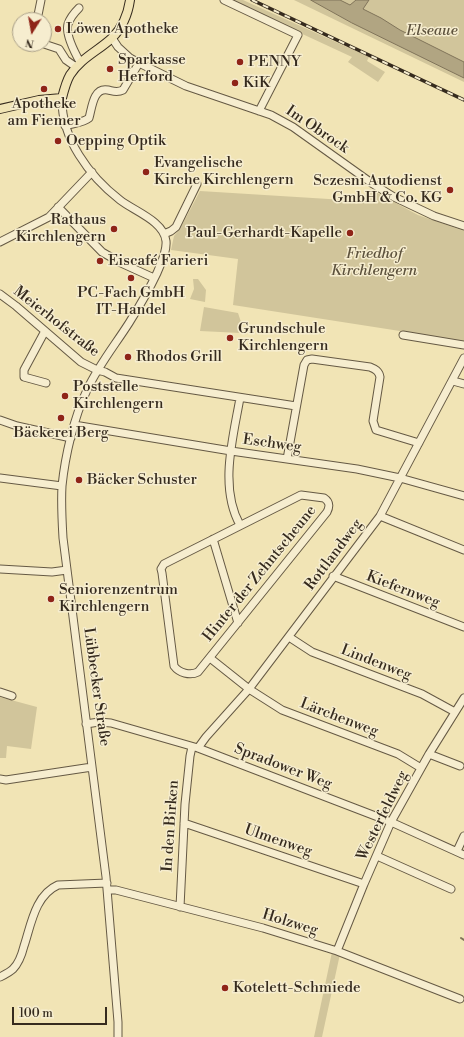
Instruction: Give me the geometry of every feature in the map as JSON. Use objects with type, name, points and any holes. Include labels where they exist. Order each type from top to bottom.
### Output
[{"type":"main road","points":[[0,109],[39,100],[62,98],[65,85],[70,74],[78,64],[112,38],[125,19],[130,0]]},
{"type":"street","points":[[39,12],[41,0]]},
{"type":"street","points":[[224,0],[298,35],[259,111]]},
{"type":"street","points":[[78,64],[68,31],[68,24],[79,8]]},
{"type":"street","name":"Im Obrock","points":[[112,38],[118,47],[130,58],[139,63],[186,86],[259,111],[293,127],[373,184],[394,197],[429,214],[464,226]]},
{"type":"street","points":[[52,47],[58,49],[66,60],[78,64]]},
{"type":"street","points":[[65,126],[89,118],[94,101],[99,91],[102,89],[117,92],[123,90],[139,63]]},
{"type":"street","points":[[62,98],[62,111],[65,126],[75,148],[92,172],[116,197],[157,224],[164,234],[176,227],[197,184]]},
{"type":"street","points":[[0,242],[49,217],[92,172]]},
{"type":"street","points":[[58,207],[102,252],[121,263],[154,278]]},
{"type":"street","name":"Lübbecker Straße","points":[[118,1037],[107,886],[66,570],[63,538],[62,486],[74,425],[86,392],[97,370],[137,310],[154,278],[165,248],[164,234]]},
{"type":"street","name":"Meierhofstraße","points":[[0,294],[81,362],[116,378],[296,406]]},
{"type":"street","points":[[45,331],[24,370],[24,377],[46,383]]},
{"type":"street","points":[[403,335],[464,345]]},
{"type":"street","name":"Rottlandweg","points":[[195,747],[206,737],[249,689],[333,576],[380,516],[464,358]]},
{"type":"street","points":[[287,459],[304,364],[307,360],[321,359],[370,367],[376,370],[380,376],[373,421],[376,430],[419,444]]},
{"type":"street","points":[[453,381],[464,384]]},
{"type":"street","points":[[240,398],[231,451],[230,489],[231,500],[240,525]]},
{"type":"street","points":[[0,420],[17,426],[71,438]]},
{"type":"street","name":"Eschweg","points":[[74,425],[231,451],[357,469],[400,478],[464,496]]},
{"type":"street","points":[[0,478],[62,486]]},
{"type":"street","name":"Hinter der Zehntscheune","points":[[306,494],[328,500],[329,504],[327,512],[198,672],[195,674],[179,672],[174,666],[161,569],[164,564],[240,525],[301,495],[306,494]]},
{"type":"street","points":[[380,516],[464,550]]},
{"type":"street","points":[[213,539],[238,623]]},
{"type":"street","points":[[0,570],[52,572],[66,570]]},
{"type":"street","name":"Kiefernweg","points":[[333,576],[464,628]]},
{"type":"street","name":"Lindenweg","points":[[289,637],[312,652],[422,694],[455,712]]},
{"type":"street","name":"Lärchenweg","points":[[210,658],[249,689],[282,710],[398,754],[421,768]]},
{"type":"street","points":[[0,692],[12,696]]},
{"type":"street","name":"Westerfeldweg","points":[[337,951],[391,822],[429,754],[464,698]]},
{"type":"street","name":"Spradower Weg","points":[[86,724],[99,722],[111,723],[195,747],[391,822],[464,855]]},
{"type":"street","name":"In den Birken","points":[[180,907],[184,823],[190,756],[195,747]]},
{"type":"street","points":[[429,754],[460,766]]},
{"type":"street","points":[[0,779],[6,780],[92,767]]},
{"type":"street","name":"Ulmenweg","points":[[184,823],[364,884]]},
{"type":"street","points":[[457,851],[464,836]]},
{"type":"street","points":[[377,856],[451,889]]},
{"type":"street","name":"Holzweg","points":[[0,977],[14,968],[20,959],[36,909],[45,893],[58,885],[107,886],[116,890],[263,928],[337,951],[460,999]]},
{"type":"green space","points":[[229,0],[243,0],[369,57],[367,61],[385,72],[378,82],[348,62],[352,57]]},
{"type":"green space","name":"Elseaue","points":[[294,0],[464,0],[464,82]]},
{"type":"green space","name":"Friedhof Kirchlengern","points":[[370,189],[418,215],[464,231],[464,341],[233,305],[238,259],[171,250],[174,236],[180,229],[200,191],[361,201]]},
{"type":"green space","points":[[193,279],[198,279],[206,290],[205,302],[190,299],[194,289]]},
{"type":"green space","points":[[204,307],[238,313],[242,325],[241,333],[200,331]]},
{"type":"green space","points":[[0,697],[37,707],[31,749],[7,746],[6,758],[0,758]]},
{"type":"green space","points":[[332,952],[340,954],[322,1037],[314,1037]]},
{"type":"shaded area","points":[[311,0],[340,0],[350,5],[356,0],[369,0],[363,9],[400,30],[464,62],[464,78],[352,23]]},
{"type":"railway","points":[[252,0],[464,100]]},
{"type":"place","name":"Löwen Apotheke","points":[[58,29]]},
{"type":"place","name":"PENNY","points":[[240,62]]},
{"type":"place","name":"Sparkasse Herford","points":[[110,69]]},
{"type":"place","name":"KiK","points":[[235,83]]},
{"type":"place","name":"Apotheke am Fiemer","points":[[44,89]]},
{"type":"place","name":"Oepping Optik","points":[[58,141]]},
{"type":"place","name":"Evangelische Kirche Kirchlengern","points":[[146,172]]},
{"type":"place","name":"Sczesni Autodienst GmbH & Co. KG","points":[[450,190]]},
{"type":"place","name":"Rathaus Kirchlengern","points":[[114,229]]},
{"type":"place","name":"Paul-Gerhardt-Kapelle","points":[[350,233]]},
{"type":"place","name":"Eiscafé Farieri","points":[[100,261]]},
{"type":"place","name":"PC-Fach GmbH IT-Handel","points":[[131,278]]},
{"type":"place","name":"Grundschule Kirchlengern","points":[[230,338]]},
{"type":"place","name":"Rhodos Grill","points":[[128,357]]},
{"type":"place","name":"Poststelle Kirchlengern","points":[[65,396]]},
{"type":"place","name":"Bäckerei Berg","points":[[61,418]]},
{"type":"place","name":"Bäcker Schuster","points":[[79,480]]},
{"type":"place","name":"Seniorenzentrum Kirchlengern","points":[[51,599]]},
{"type":"place","name":"Kotelett-Schmiede","points":[[225,988]]}]
